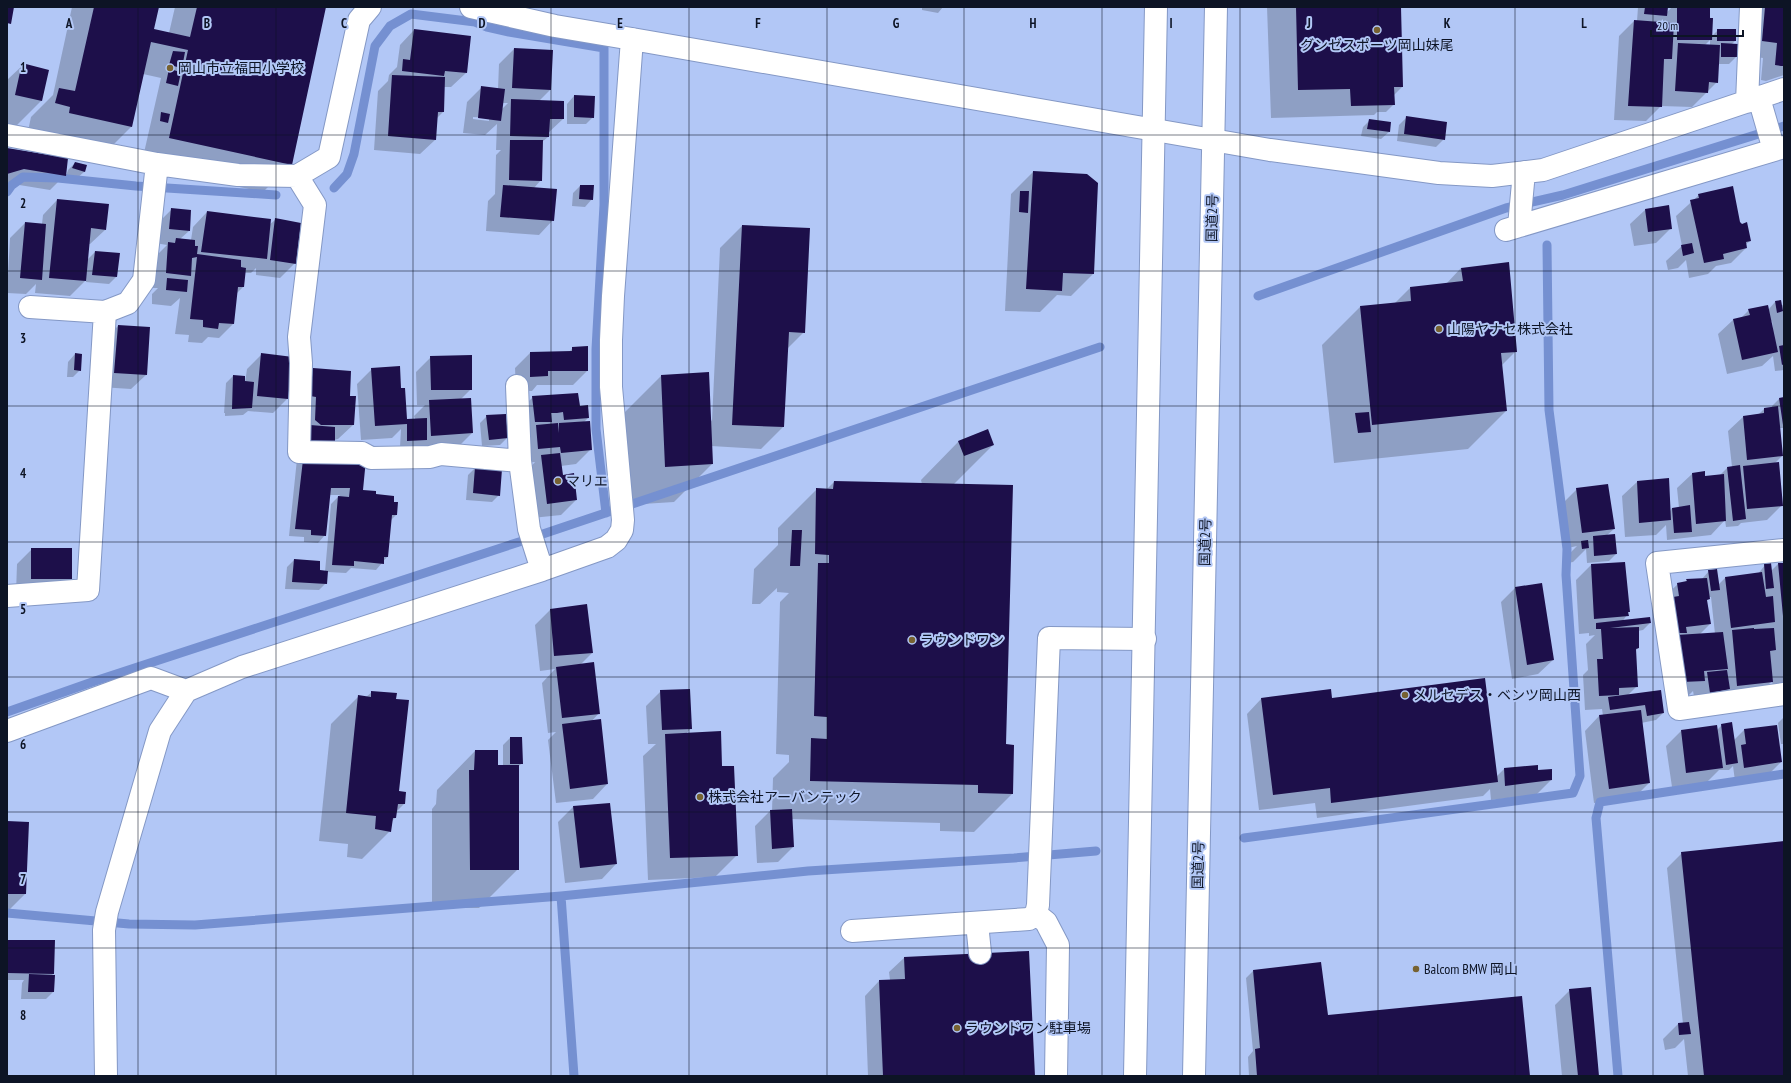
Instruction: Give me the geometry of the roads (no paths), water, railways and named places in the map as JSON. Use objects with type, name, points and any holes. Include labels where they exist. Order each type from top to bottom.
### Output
[{"type":"main road","points":[[7,135],[155,179],[238,175],[297,176],[329,157],[359,20],[370,7]]},
{"type":"main road","points":[[471,7],[555,26],[1214,141],[1439,173],[1492,176],[1523,182],[1543,170],[1784,89]]},
{"type":"main road","points":[[1135,1076],[1145,639],[1156,7]]},
{"type":"main road","name":"国道2号","points":[[1194,1076],[1216,7]]},
{"type":"main road","points":[[1523,182],[1515,224],[1776,146],[1766,119],[1753,100],[1751,7]]},
{"type":"main road","points":[[106,1076],[106,921],[160,731],[186,691],[242,667],[542,570],[607,547],[616,540],[626,524],[614,441],[610,387],[613,296],[632,39]]},
{"type":"main road","points":[[297,176],[315,205],[299,336],[301,363],[299,452],[362,453],[371,458],[430,457],[441,454],[520,462]]},
{"type":"main road","points":[[30,307],[105,312],[128,303],[144,280],[155,179]]},
{"type":"main road","points":[[7,596],[88,590],[105,312]]},
{"type":"main road","points":[[517,386],[520,462],[529,529],[542,570]]},
{"type":"main road","points":[[1784,550],[1657,563],[1679,709],[1784,694]]},
{"type":"main road","points":[[852,931],[1029,919],[1036,914],[1038,905],[1049,638],[1145,639]]},
{"type":"main road","points":[[7,731],[151,678],[186,691]]},
{"type":"main road","points":[[1036,914],[1046,922],[1058,945],[1056,1076]]},
{"type":"main road","points":[[977,923],[980,953]]},
{"type":"waterway","points":[[334,188],[347,174],[354,154],[375,46],[390,26],[411,14],[475,22],[487,27],[509,32],[604,48],[604,205],[596,349],[596,429],[606,513]]},
{"type":"waterway","points":[[1258,296],[1506,208],[1563,195],[1784,126]]},
{"type":"waterway","points":[[7,192],[12,185],[23,177],[58,178],[136,186],[276,195]]},
{"type":"waterway","points":[[1244,838],[1573,793],[1580,776],[1566,575],[1567,549],[1549,410],[1547,245]]},
{"type":"waterway","points":[[7,712],[95,681],[519,542],[1100,347]]},
{"type":"waterway","points":[[1618,1076],[1596,818],[1600,802],[1784,774]]},
{"type":"waterway","points":[[7,913],[129,924],[195,925],[561,896],[808,871],[1014,858],[1096,851]]},
{"type":"waterway","points":[[561,896],[574,1076]]},
{"type":"place","name":"グンゼスポーツ岡山妹尾","points":[[1377,30]]},
{"type":"place","name":"岡山市立福田小学校","points":[[170,68]]},
{"type":"place","name":"山陽ヤナセ株式会社","points":[[1439,329]]},
{"type":"place","name":"マリエ","points":[[558,481]]},
{"type":"place","name":"ラウンドワン","points":[[912,640]]},
{"type":"place","name":"メルセデス・ベンツ岡山西","points":[[1405,695]]},
{"type":"place","name":"株式会社アーバンテック","points":[[700,797]]},
{"type":"place","name":"Balcom BMW 岡山","points":[[1416,969]]},
{"type":"place","name":"ラウンドワン駐車場","points":[[957,1028]]}]
